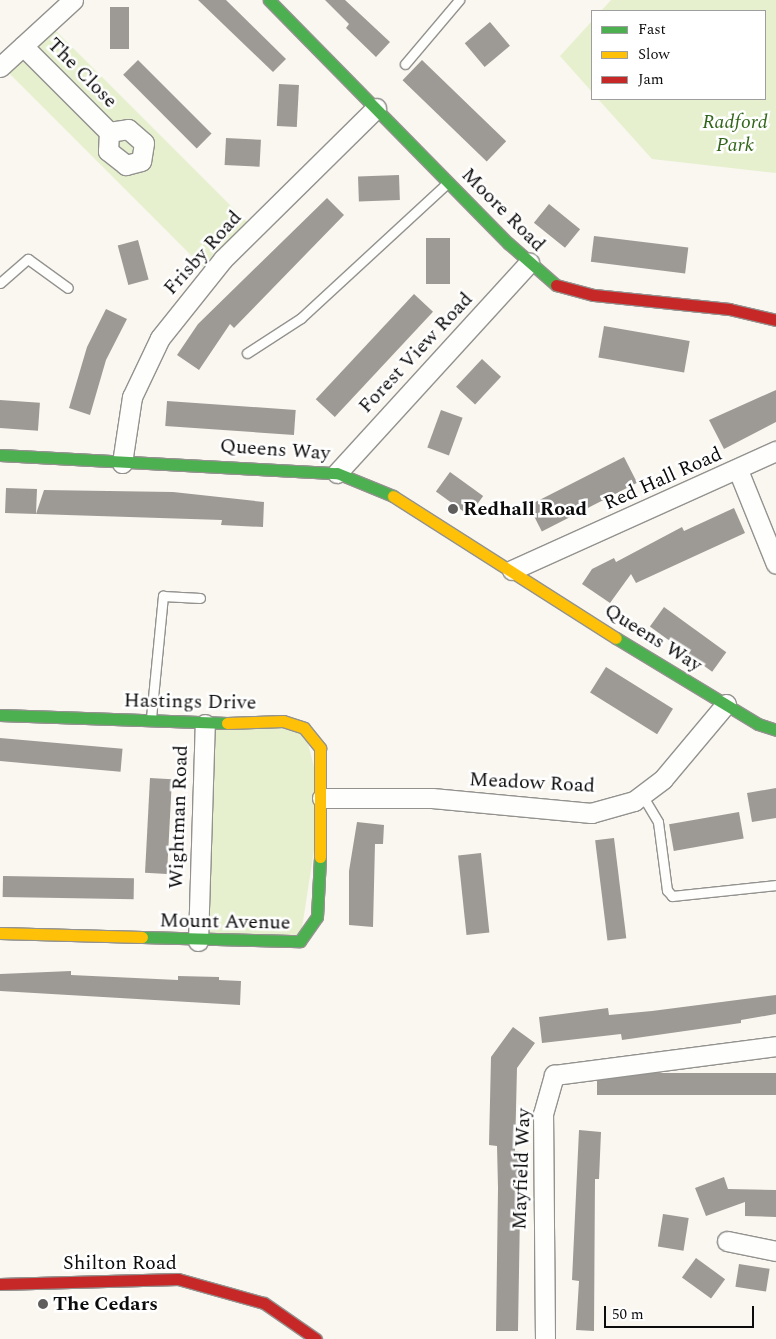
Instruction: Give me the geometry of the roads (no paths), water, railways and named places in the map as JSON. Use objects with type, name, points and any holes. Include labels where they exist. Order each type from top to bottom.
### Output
[{"type":"street","points":[[0,67],[73,0]]},
{"type":"street","name":"Moore Road","points":[[269,0],[529,263],[555,285],[594,296],[729,309],[776,320]]},
{"type":"street","name":"The Close","points":[[23,46],[109,132]]},
{"type":"street","name":"Frisby Road","points":[[122,463],[132,397],[160,338],[223,259],[376,108]]},
{"type":"street","name":"Forest View Road","points":[[336,473],[529,263]]},
{"type":"street","name":"Red Hall Road","points":[[512,570],[738,470],[776,451]]},
{"type":"street","name":"Queens Way","points":[[0,455],[336,473],[392,495],[644,656],[726,704],[776,730]]},
{"type":"street","points":[[738,470],[776,564]]},
{"type":"street","name":"Meadow Road","points":[[322,798],[432,798],[591,813],[642,795],[663,779],[726,704]]},
{"type":"street","name":"Hastings Drive","points":[[0,714],[205,724],[283,721],[304,728],[320,748],[322,798]]},
{"type":"street","name":"Wightman Road","points":[[198,941],[205,724]]},
{"type":"street","name":"Mount Avenue","points":[[0,933],[198,941],[300,941],[317,917],[322,798]]},
{"type":"street","name":"Mayfield Way","points":[[545,1339],[543,1114],[554,1076],[776,1046]]},
{"type":"street","points":[[727,1242],[776,1251]]},
{"type":"street","name":"Shilton Road","points":[[0,1284],[178,1279],[264,1303],[316,1339]]},
{"type":"lane","points":[[405,64],[459,0]]},
{"type":"lane","points":[[247,353],[300,318],[448,182]]},
{"type":"lane","points":[[0,283],[28,259],[68,288]]},
{"type":"lane","points":[[151,721],[163,596],[200,598]]},
{"type":"lane","points":[[642,795],[658,822],[667,890],[672,896],[776,885]]},
{"type":"place","name":"Redhall Road","points":[[453,509]]},
{"type":"place","name":"The Cedars","points":[[43,1304]]},
{"type":"park label","name":"Radford Park","points":[[735,134]]}]
